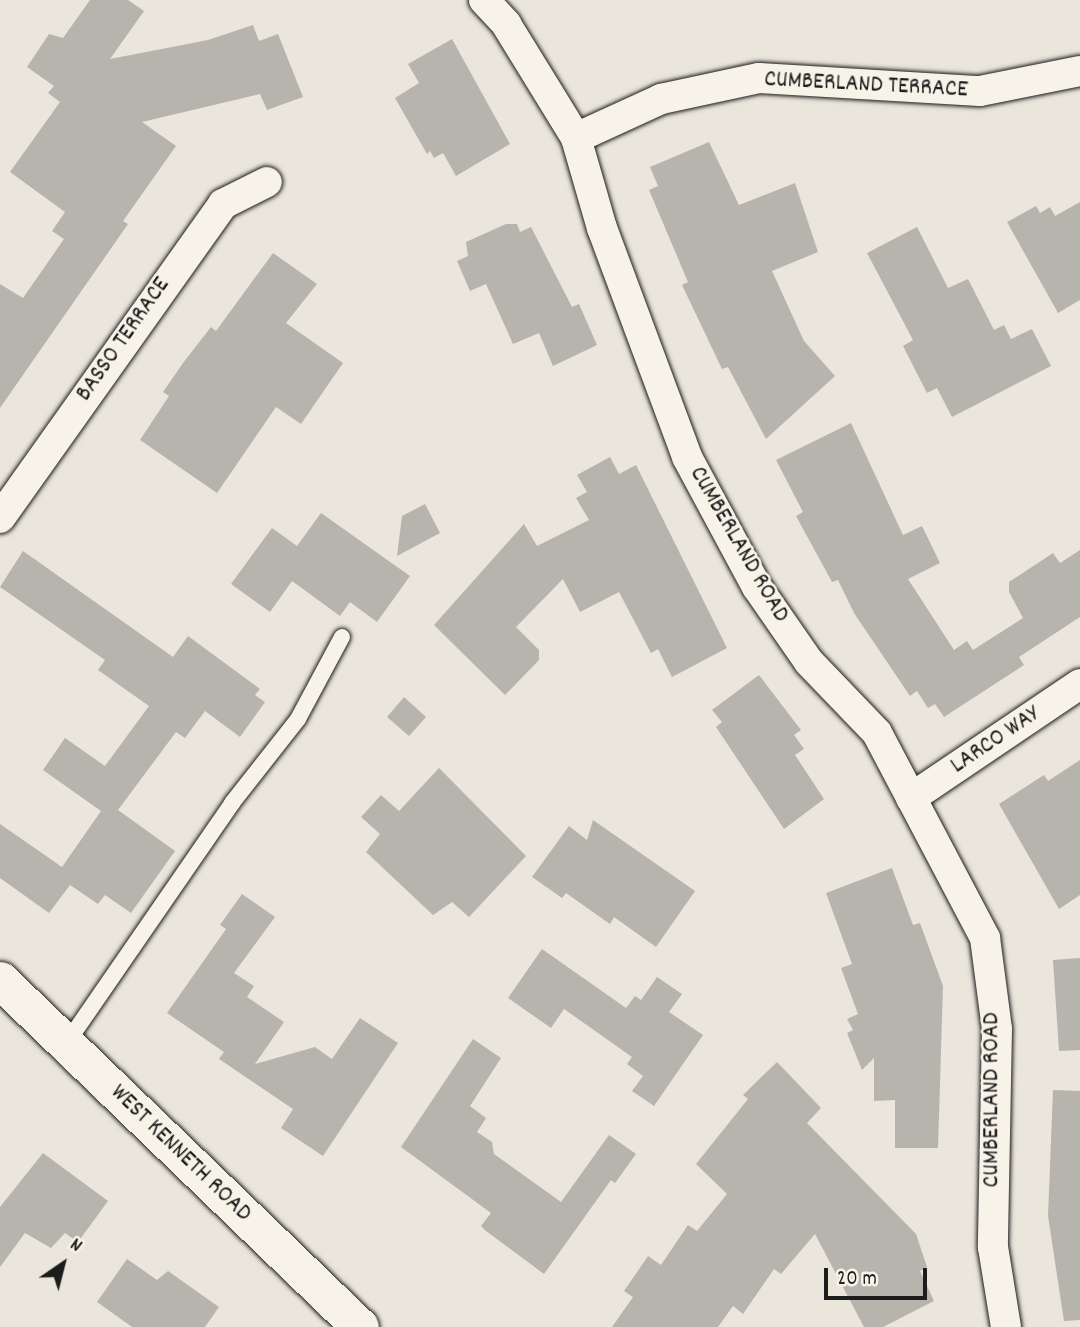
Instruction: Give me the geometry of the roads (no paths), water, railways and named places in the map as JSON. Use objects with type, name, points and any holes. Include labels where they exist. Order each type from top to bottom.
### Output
[{"type":"street","name":"CUMBERLAND ROAD","points":[[484,0],[506,24],[576,138],[602,229],[687,457],[757,587],[809,662],[877,733],[985,938],[997,1029],[993,1247],[1006,1327]]},
{"type":"street","name":"CUMBERLAND TERRACE","points":[[576,138],[661,99],[759,78],[979,92],[1080,71]]},
{"type":"street","name":"BASSO TERRACE","points":[[0,518],[223,204],[267,182]]},
{"type":"street","name":"LARCO WAY","points":[[911,798],[1080,684]]},
{"type":"street","name":"WEST KENNETH ROAD","points":[[0,980],[360,1327]]},
{"type":"lane","points":[[66,1044],[232,803],[298,719],[342,637]]}]
